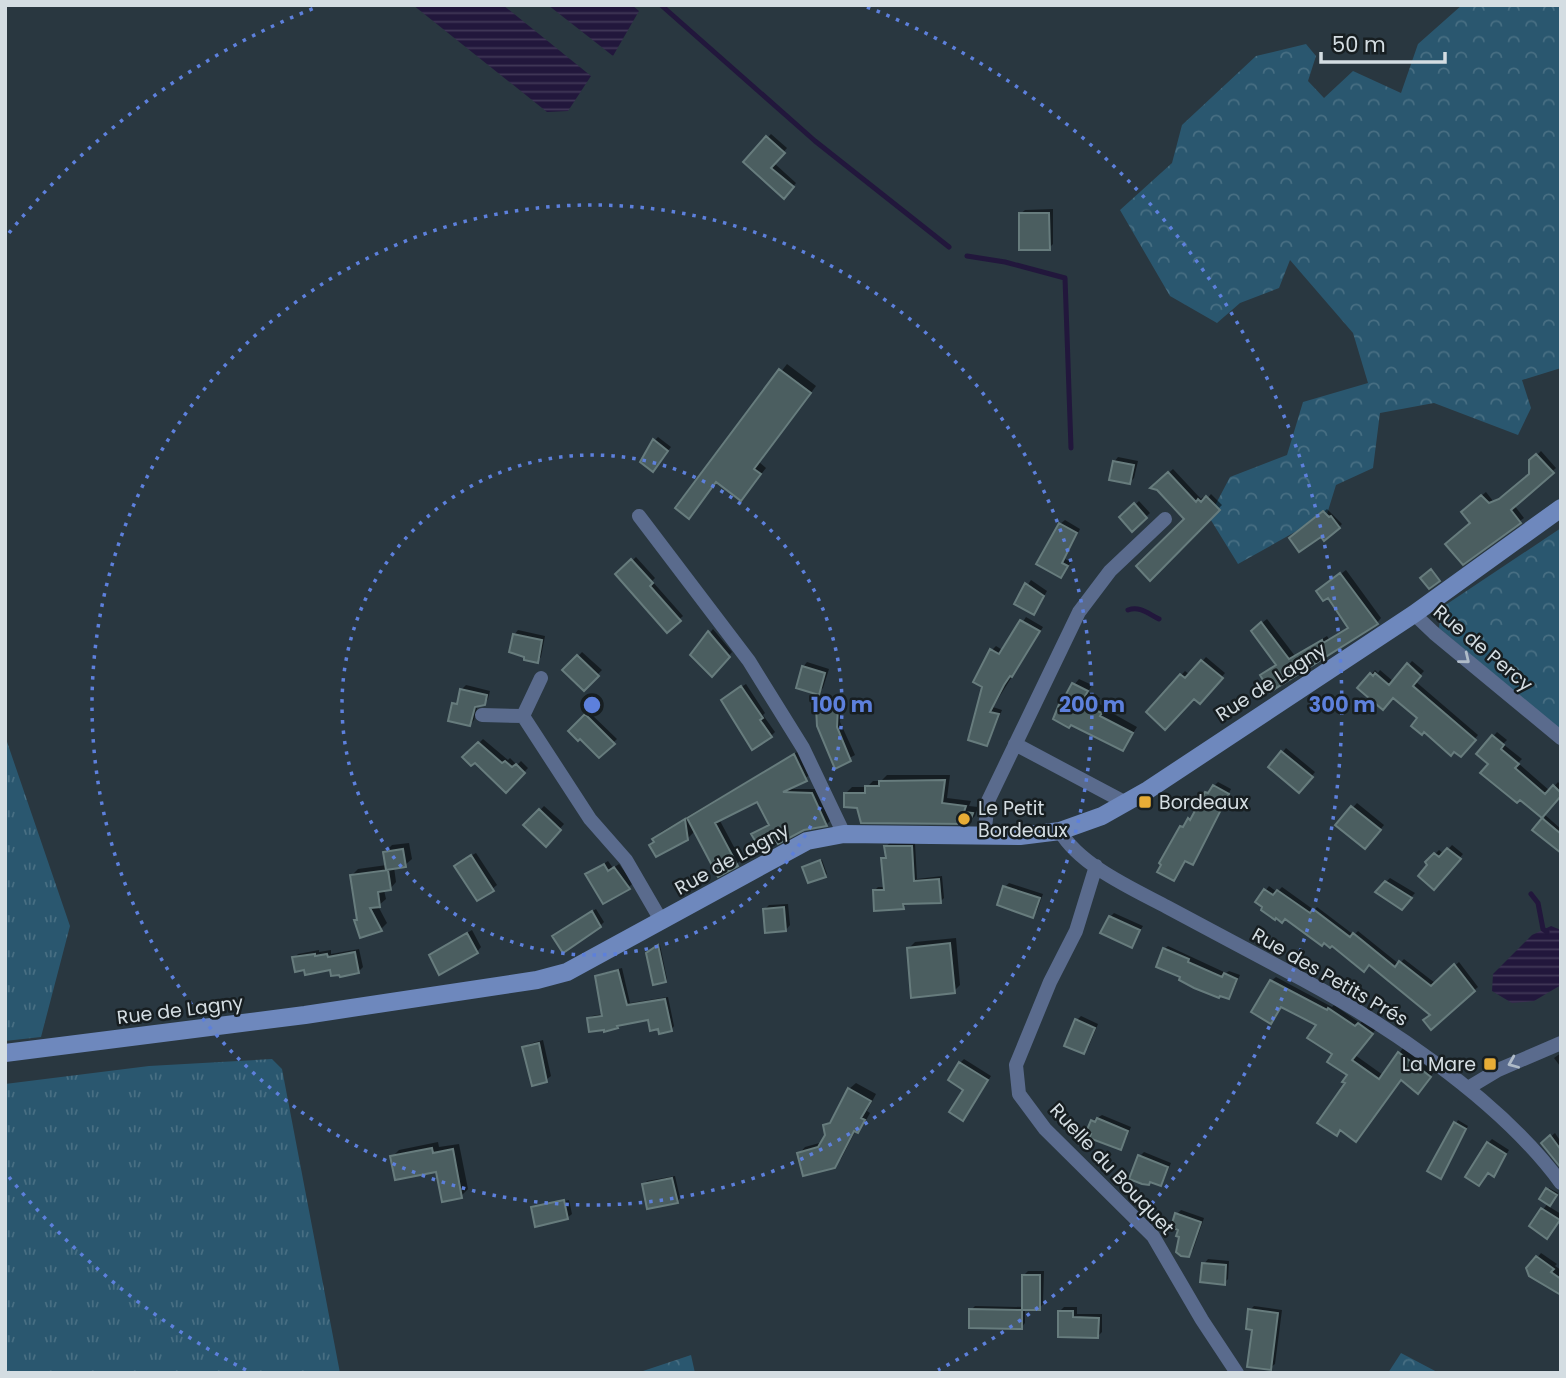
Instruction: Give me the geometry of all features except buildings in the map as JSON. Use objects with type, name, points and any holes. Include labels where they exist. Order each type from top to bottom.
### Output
[{"type":"main road","name":"Rue de Lagny","points":[[5,1053],[305,1015],[537,980],[567,972],[807,841],[844,834],[984,837],[1060,831],[1102,816],[1126,803],[1413,614],[1561,508]]},
{"type":"street","points":[[639,516],[749,661],[803,748],[844,834]]},
{"type":"street","points":[[984,837],[988,801],[1079,612],[1110,571],[1165,519]]},
{"type":"street","name":"Rue de Percy","points":[[1413,614],[1561,738]]},
{"type":"street","points":[[523,716],[541,678]]},
{"type":"street","points":[[482,715],[523,716]]},
{"type":"street","points":[[523,716],[590,818],[626,860],[662,922]]},
{"type":"street","points":[[1015,744],[1126,803]]},
{"type":"street","name":"Rue des Petits Prés","points":[[1060,831],[1066,842],[1120,882],[1332,997],[1384,1029],[1468,1088],[1528,1142],[1561,1183]]},
{"type":"street","name":"Ruelle du Bouquet","points":[[1096,866],[1076,931],[1050,982],[1016,1065],[1019,1094],[1045,1129],[1153,1236],[1202,1321],[1237,1373]]},
{"type":"street","points":[[1468,1088],[1498,1070],[1561,1043]]},
{"type":"green space","points":[[1462,5],[1561,5],[1561,368],[1522,380],[1531,408],[1518,435],[1434,403],[1380,413],[1373,468],[1336,485],[1327,514],[1238,564],[1209,517],[1230,477],[1287,455],[1303,402],[1368,383],[1353,333],[1290,260],[1279,288],[1240,303],[1217,323],[1170,296],[1120,210],[1172,163],[1182,125],[1256,56],[1306,44],[1316,56],[1308,81],[1324,98],[1353,71],[1401,93],[1418,44]]},
{"type":"green space","points":[[1561,528],[1561,731],[1439,628],[1441,608]]},
{"type":"green space","points":[[5,736],[70,926],[41,1037],[5,1041]]},
{"type":"green space","points":[[272,1059],[282,1069],[340,1373],[5,1373],[5,1084],[149,1066]]},
{"type":"green space","points":[[1401,1353],[1439,1373],[1388,1373]]},
{"type":"green space","points":[[691,1355],[695,1373],[637,1373]]},
{"type":"shaded area","points":[[413,5],[503,5],[591,76],[568,111],[547,112]]},
{"type":"shaded area","points":[[548,5],[632,5],[639,11],[613,56]]},
{"type":"shaded area","points":[[1551,926],[1561,930],[1561,985],[1534,1001],[1512,1003],[1492,991],[1493,974],[1532,935]]},
{"type":"waterway","points":[[661,5],[815,141],[949,247]]},
{"type":"waterway","points":[[967,256],[1005,262],[1065,278],[1071,448]]},
{"type":"waterway","points":[[1128,610],[1147,612],[1159,619]]},
{"type":"waterway","points":[[1531,894],[1538,903],[1543,929],[1547,932]]},
{"type":"place","name":"Bordeaux","points":[[1145,802]]},
{"type":"place","name":"Le Petit Bordeaux","points":[[964,819]]},
{"type":"place","name":"La Mare","points":[[1490,1064]]}]
